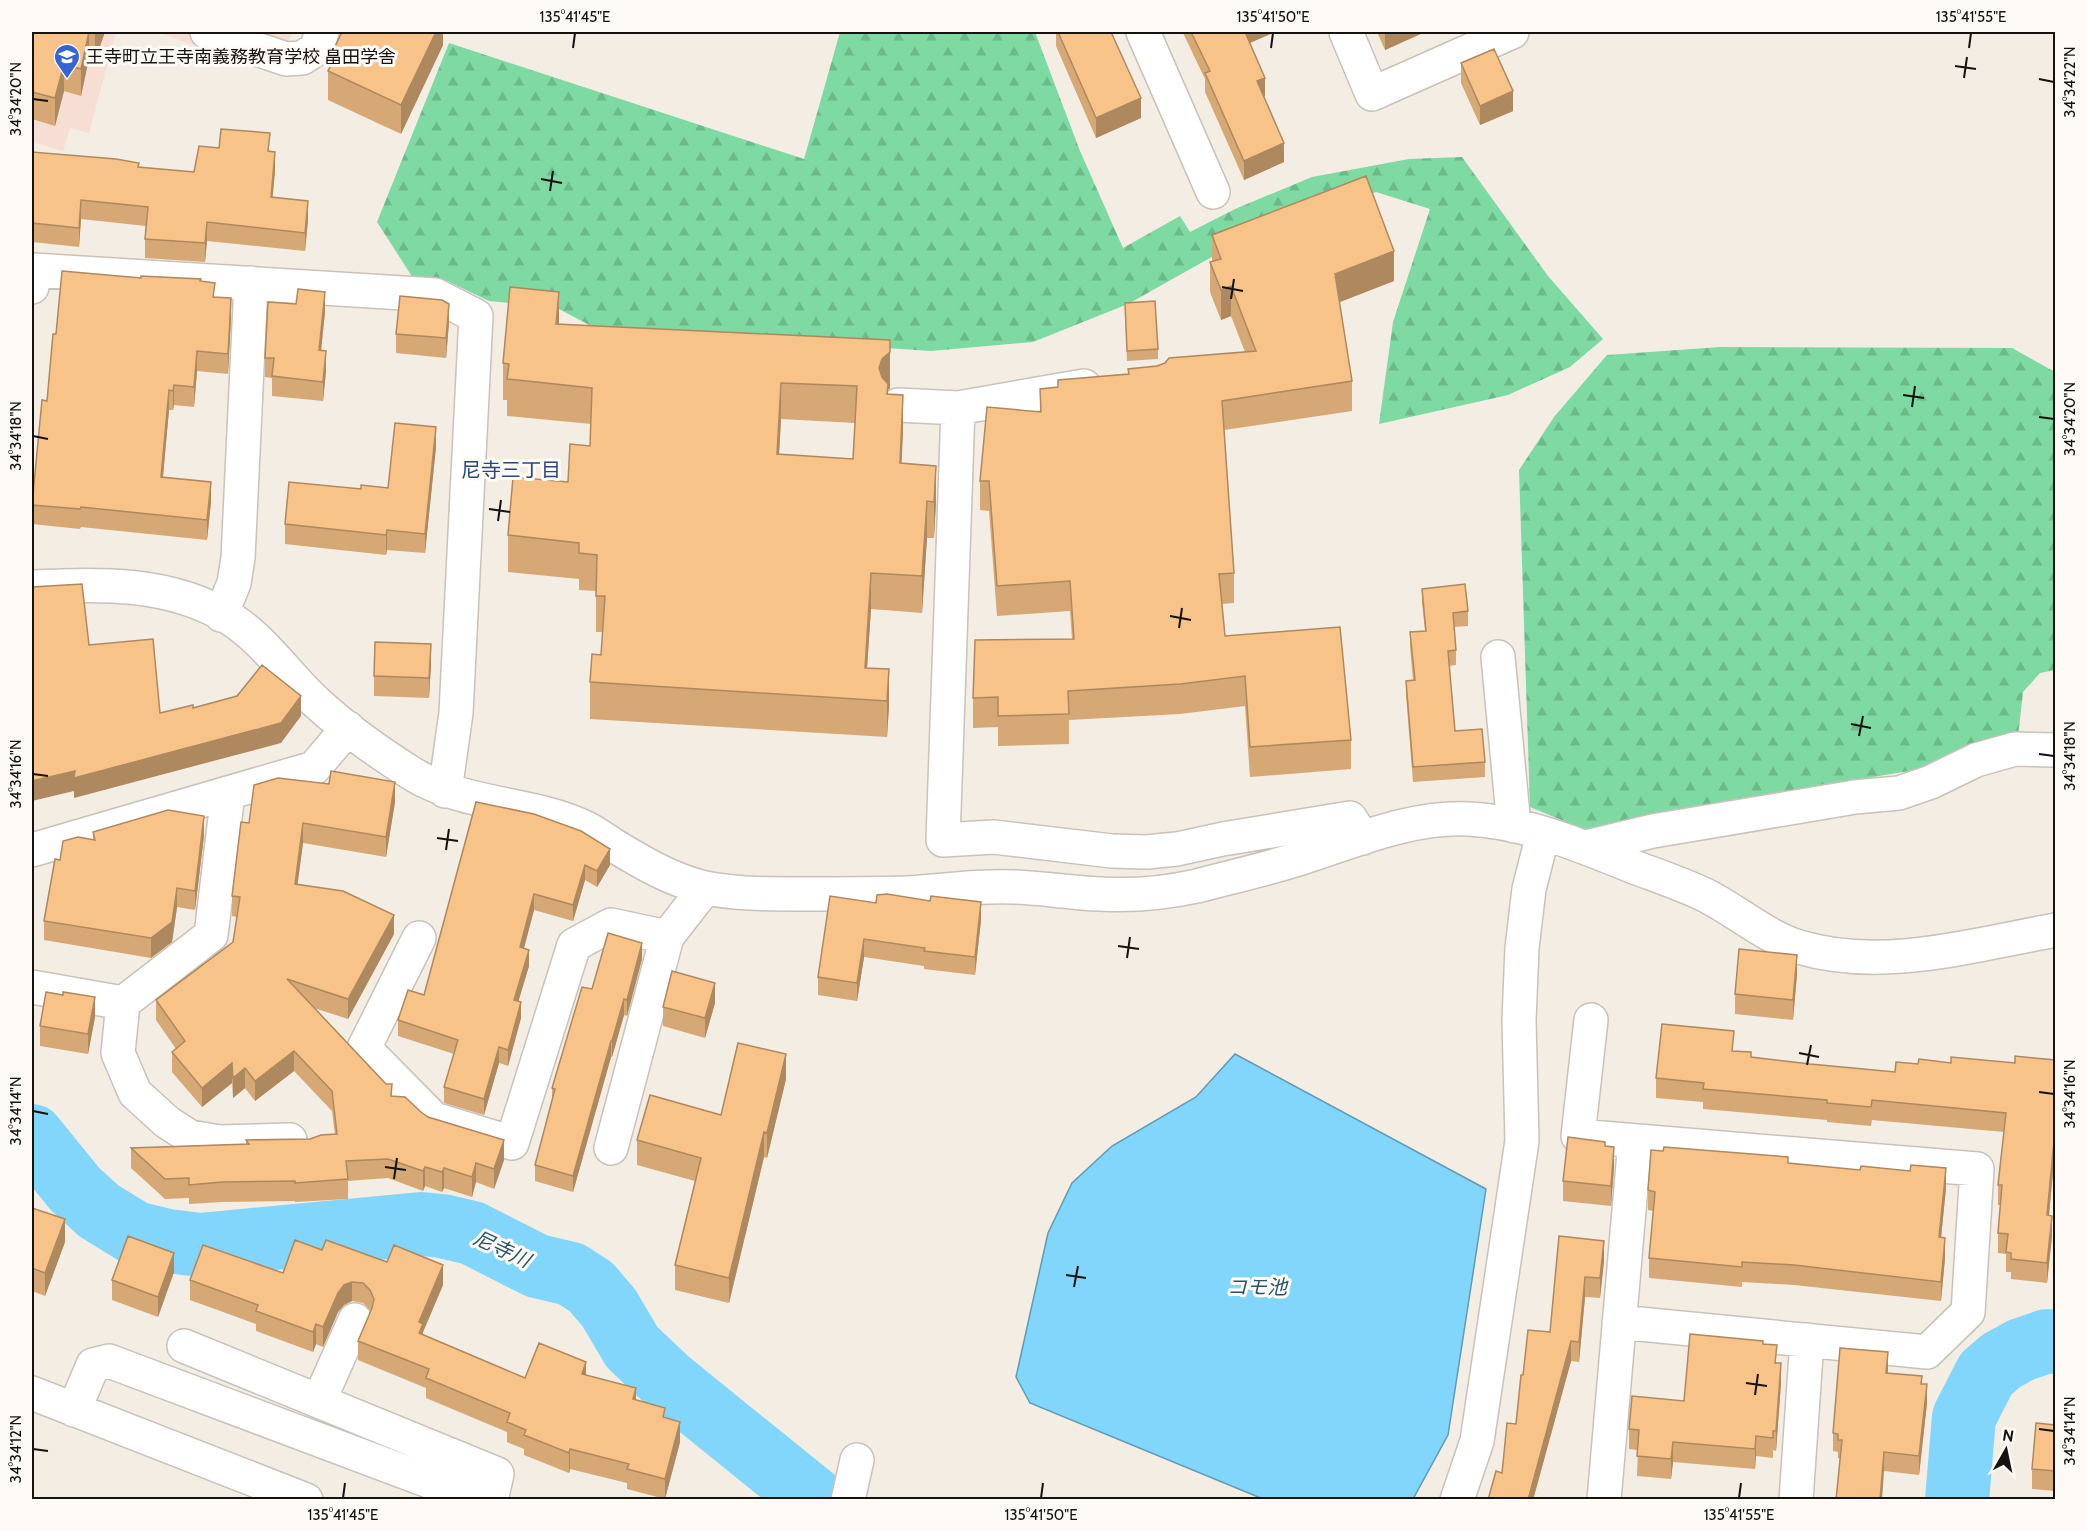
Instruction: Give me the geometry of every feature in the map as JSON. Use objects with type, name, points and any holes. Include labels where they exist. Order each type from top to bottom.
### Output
[{"type":"street","points":[[207,32],[286,59],[302,58],[316,49],[322,32]]},
{"type":"street","points":[[1143,32],[1213,192]]},
{"type":"street","points":[[1346,32],[1372,94],[1512,32]]},
{"type":"street","points":[[32,287],[33,270],[435,295],[476,316],[456,713],[445,790]]},
{"type":"street","points":[[221,615],[234,583],[238,558],[251,283]]},
{"type":"street","points":[[898,405],[958,408],[1111,382]]},
{"type":"street","points":[[958,408],[943,840],[994,837],[1112,851],[1146,852],[1177,849],[1350,818],[1363,838]]},
{"type":"street","points":[[32,587],[95,584],[134,586],[165,592],[202,604],[232,620],[318,704],[417,777],[445,790],[561,818],[587,828],[674,879],[705,888],[771,894],[824,894],[904,893],[1012,886],[1100,894],[1158,894],[1294,861],[1405,825],[1441,819],[1472,819],[1528,830],[1586,847],[1703,894],[1730,908],[1770,936],[1799,947],[1830,954],[1866,957],[1908,956],[2055,930]]},
{"type":"street","points":[[1457,1500],[1477,1440],[1521,1141],[1519,1020],[1522,948],[1529,889],[1528,830],[1498,657]]},
{"type":"street","points":[[32,850],[314,768],[348,728]]},
{"type":"street","points":[[1586,847],[1653,831],[1855,797],[1899,793],[1931,782],[1976,760],[2015,750],[2055,750]]},
{"type":"street","points":[[228,793],[211,935],[123,1003],[118,1053],[135,1093],[167,1122],[190,1137],[220,1142],[310,1140]]},
{"type":"street","points":[[611,1149],[667,938],[705,888]]},
{"type":"street","points":[[419,938],[364,1048],[434,1119],[512,1143],[574,945],[611,925],[667,938]]},
{"type":"street","points":[[32,987],[123,1003]]},
{"type":"street","points":[[1591,1020],[1578,1136],[1977,1169],[1968,1312],[1927,1352],[1619,1322]]},
{"type":"street","points":[[1604,1500],[1635,1141]]},
{"type":"street","points":[[319,1401],[355,1320]]},
{"type":"street","points":[[1796,1500],[1808,1340]]},
{"type":"street","points":[[184,1346],[496,1474],[491,1500]]},
{"type":"street","points":[[74,1410],[93,1365],[109,1361],[479,1500]]},
{"type":"street","points":[[32,1393],[306,1500]]},
{"type":"street","points":[[848,1500],[856,1460]]},
{"type":"shaded area","name":"王寺町立王寺南義務教育学校 畠田学舎","points":[[32,32],[116,32],[89,133],[70,128],[63,151],[32,142]]},
{"type":"shaded area","name":"王寺町立王寺南義務教育学校 畠田学舎","points":[[157,32],[292,32],[277,75]]},
{"type":"green space","points":[[840,32],[1035,32],[1080,151],[1123,248],[1180,216],[1190,232],[1235,209],[1312,177],[1409,159],[1462,157],[1548,276],[1603,339],[1570,367],[1508,395],[1379,424],[1393,322],[1430,209],[1376,192],[1217,254],[1128,304],[1033,342],[931,351],[597,329],[555,307],[489,301],[445,280],[413,278],[377,222],[449,43],[804,159]]},
{"type":"green space","points":[[1720,347],[2012,348],[2055,372],[2055,670],[2040,673],[2023,692],[2018,737],[1970,745],[1915,770],[1713,804],[1590,832],[1530,807],[1519,470],[1554,417],[1607,355]]},
{"type":"water","name":"コモ池","points":[[1235,1054],[1486,1189],[1448,1435],[1413,1499],[1263,1499],[1030,1403],[1016,1377],[1048,1233],[1072,1183],[1112,1146],[1196,1097]]},
{"type":"building","points":[[32,32],[89,32],[81,69],[64,64],[55,98],[32,92]]},
{"type":"building","points":[[342,32],[436,32],[401,105],[328,71],[334,59],[330,57]]},
{"type":"building","points":[[1058,32],[1111,32],[1141,98],[1096,118]]},
{"type":"building","points":[[1191,32],[1245,32],[1265,78],[1257,81],[1284,143],[1244,161],[1205,73],[1210,71]]},
{"type":"building","points":[[1494,49],[1513,91],[1480,106],[1461,63]]},
{"type":"building","points":[[221,129],[270,133],[268,151],[275,152],[271,197],[308,201],[305,233],[207,222],[205,243],[145,239],[148,207],[81,200],[79,228],[32,223],[32,152],[116,159],[139,163],[138,167],[194,172],[199,146],[219,148]]},
{"type":"building","points":[[1366,176],[1394,251],[1335,274],[1352,381],[1222,401],[1234,573],[1219,574],[1225,636],[1340,627],[1351,740],[1250,747],[1245,676],[1180,684],[1068,691],[1069,714],[998,716],[998,697],[973,698],[975,640],[1074,639],[1070,581],[997,586],[989,481],[980,481],[987,407],[1041,412],[1040,389],[1058,387],[1058,380],[1129,374],[1128,369],[1157,366],[1165,363],[1169,358],[1256,351],[1231,286],[1221,290],[1210,262],[1221,259],[1212,235]]},
{"type":"building","points":[[62,271],[141,278],[141,276],[201,279],[200,281],[215,283],[213,297],[231,298],[228,354],[197,351],[194,387],[174,385],[173,391],[169,390],[161,477],[211,482],[207,520],[81,507],[80,509],[32,505],[42,400],[47,401]]},
{"type":"building","points":[[510,287],[559,292],[556,324],[890,340],[890,352],[882,359],[879,368],[888,384],[887,394],[903,395],[900,463],[936,466],[934,502],[927,501],[922,576],[871,573],[865,668],[889,669],[887,701],[590,682],[592,654],[601,655],[605,596],[596,596],[597,555],[579,553],[579,543],[508,535],[513,477],[568,482],[570,444],[590,446],[592,388],[507,379],[509,364],[503,363]],"holes":[[[781,383],[857,386],[853,459],[777,454]]]},
{"type":"building","points":[[298,289],[325,292],[319,350],[326,351],[323,382],[272,376],[274,358],[265,358],[268,302],[296,304]]},
{"type":"building","points":[[400,296],[442,300],[449,304],[446,338],[396,334]]},
{"type":"building","points":[[1155,301],[1158,349],[1127,351],[1125,303]]},
{"type":"building","points":[[395,423],[436,427],[425,534],[387,530],[386,535],[285,524],[289,482],[361,489],[361,485],[388,488]]},
{"type":"building","points":[[82,584],[89,645],[153,639],[160,713],[193,705],[193,708],[237,696],[262,665],[301,696],[281,723],[74,778],[75,771],[32,781],[32,587]]},
{"type":"building","points":[[1465,584],[1468,611],[1453,613],[1456,650],[1448,651],[1455,731],[1482,729],[1485,762],[1413,767],[1406,681],[1415,680],[1410,632],[1426,631],[1422,589]]},
{"type":"building","points":[[375,642],[431,644],[429,678],[374,676]]},
{"type":"building","points":[[331,771],[395,782],[386,837],[303,823],[295,884],[343,891],[394,915],[348,999],[287,979],[386,1084],[392,1084],[391,1096],[405,1097],[428,1117],[504,1140],[494,1169],[476,1163],[472,1177],[444,1168],[442,1172],[425,1167],[423,1171],[388,1159],[346,1161],[348,1179],[295,1183],[295,1181],[222,1182],[189,1185],[189,1178],[165,1179],[131,1148],[249,1144],[246,1140],[310,1139],[321,1135],[337,1134],[332,1091],[294,1051],[255,1081],[245,1068],[233,1078],[232,1063],[202,1088],[172,1052],[185,1041],[156,1000],[233,942],[240,897],[232,896],[241,822],[249,823],[254,785],[278,778],[329,784]]},
{"type":"building","points":[[476,802],[534,814],[581,831],[610,849],[597,871],[585,865],[573,905],[534,894],[520,947],[529,950],[514,1000],[521,1002],[508,1050],[499,1047],[484,1099],[444,1087],[458,1040],[398,1020],[408,990],[424,995]]},
{"type":"building","points":[[168,810],[204,816],[195,891],[177,888],[172,922],[151,938],[44,921],[55,859],[60,860],[63,841],[78,837],[95,840],[93,832]]},
{"type":"building","points":[[887,894],[930,901],[931,896],[981,902],[975,957],[924,951],[925,948],[864,939],[857,983],[818,977],[830,896],[876,903],[877,895]]},
{"type":"building","points":[[608,933],[642,943],[627,1000],[624,999],[611,1041],[573,1176],[535,1165],[555,1089],[552,1088],[582,987],[592,989]]},
{"type":"building","points":[[1739,949],[1797,955],[1793,1000],[1735,994]]},
{"type":"building","points":[[672,971],[715,983],[705,1018],[663,1007]]},
{"type":"building","points":[[46,992],[95,997],[88,1034],[40,1026]]},
{"type":"building","points":[[1662,1024],[1734,1031],[1732,1051],[1751,1052],[1751,1057],[1895,1072],[1896,1062],[1918,1064],[1919,1059],[1951,1063],[1951,1057],[2015,1063],[2015,1056],[2055,1060],[2055,1141],[2047,1215],[2052,1216],[2047,1263],[2011,1259],[2011,1253],[2006,1252],[2008,1234],[1998,1233],[2002,1185],[1998,1185],[2006,1113],[1872,1100],[1871,1107],[1827,1103],[1827,1100],[1703,1089],[1704,1083],[1656,1078]]},
{"type":"building","points":[[738,1043],[786,1054],[767,1133],[764,1132],[729,1278],[675,1265],[701,1158],[637,1140],[650,1095],[721,1115]]},
{"type":"building","points":[[1568,1137],[1605,1142],[1605,1146],[1614,1147],[1611,1186],[1563,1181]]},
{"type":"building","points":[[1664,1147],[1788,1157],[1788,1163],[1860,1170],[1861,1166],[1910,1171],[1911,1165],[1946,1168],[1939,1237],[1945,1238],[1941,1282],[1794,1265],[1742,1262],[1742,1267],[1649,1258],[1655,1192],[1648,1190],[1651,1150],[1663,1151]]},
{"type":"building","points":[[32,1208],[65,1219],[45,1273],[32,1268]]},
{"type":"building","points":[[128,1236],[174,1253],[158,1297],[112,1280]]},
{"type":"building","points":[[1559,1236],[1604,1241],[1600,1278],[1585,1277],[1579,1342],[1571,1341],[1528,1500],[1488,1500],[1496,1471],[1502,1473],[1507,1423],[1516,1424],[1528,1330],[1550,1332]]},
{"type":"building","points":[[295,1240],[322,1250],[326,1240],[387,1262],[394,1245],[443,1265],[419,1322],[423,1324],[419,1333],[525,1378],[539,1343],[586,1362],[582,1374],[636,1388],[633,1399],[665,1408],[663,1417],[680,1422],[665,1479],[627,1469],[629,1464],[570,1449],[569,1453],[524,1435],[526,1430],[507,1422],[510,1413],[426,1378],[429,1369],[358,1341],[374,1299],[370,1290],[363,1283],[352,1282],[344,1285],[323,1327],[316,1324],[313,1332],[256,1311],[258,1305],[190,1280],[203,1245],[283,1273]]},
{"type":"building","points":[[1690,1334],[1763,1341],[1763,1344],[1777,1345],[1775,1363],[1781,1363],[1776,1431],[1773,1431],[1773,1438],[1756,1436],[1755,1449],[1673,1442],[1671,1459],[1637,1456],[1639,1430],[1629,1429],[1632,1396],[1684,1401]]},
{"type":"building","points":[[1840,1348],[1888,1352],[1886,1373],[1922,1376],[1921,1384],[1927,1384],[1919,1456],[1884,1452],[1880,1500],[1836,1500],[1842,1440],[1838,1440],[1838,1434],[1833,1433]]},
{"type":"building","points":[[2036,1423],[2055,1425],[2055,1471],[2032,1469]]},
{"type":"waterway","name":"尼寺川","points":[[32,1136],[75,1189],[99,1211],[135,1233],[168,1241],[200,1245],[421,1224],[472,1233],[537,1266],[571,1274],[591,1287],[609,1308],[632,1347],[669,1382],[815,1500]]},
{"type":"waterway","name":"尼寺川","points":[[1957,1500],[1964,1417],[1986,1374],[2001,1361],[2021,1350],[2047,1341],[2056,1342]]},
{"type":"place","name":"王寺町立王寺南義務教育学校 畠田学舎","points":[[67,80]]},
{"type":"district","name":"尼寺三丁目","points":[[511,470]]}]
